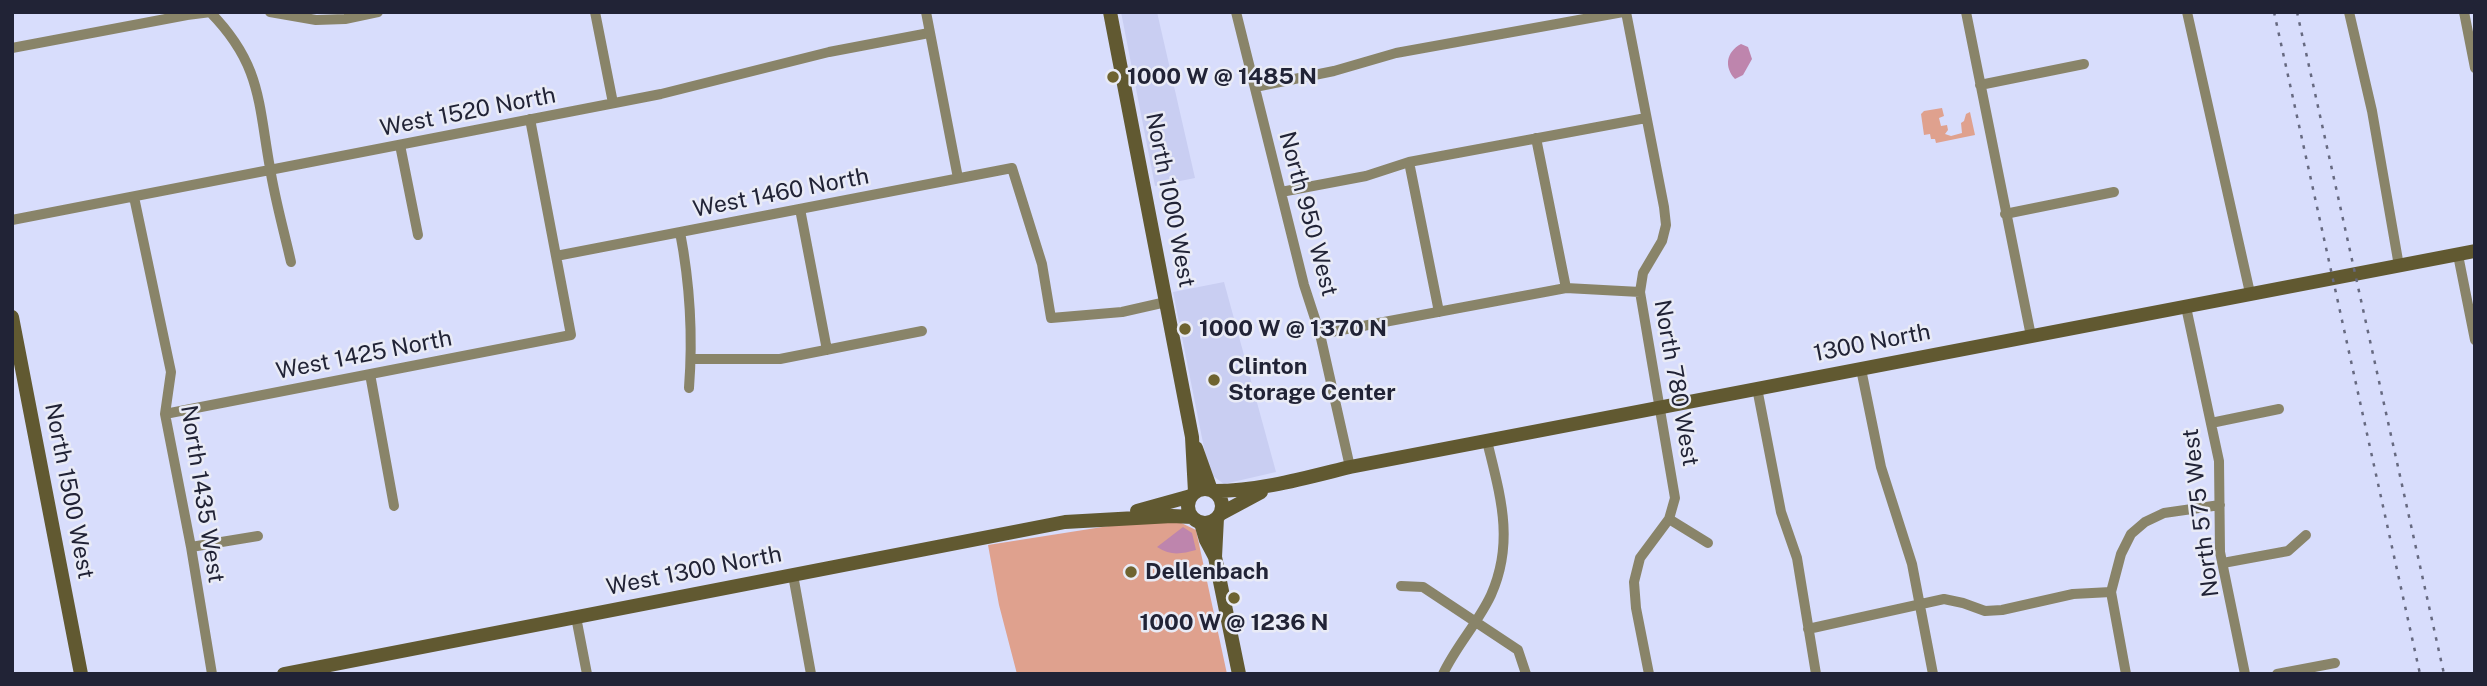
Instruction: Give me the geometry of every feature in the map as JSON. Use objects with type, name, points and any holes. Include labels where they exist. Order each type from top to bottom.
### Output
[{"type":"street","points":[[12,48],[211,12],[231,33],[257,87],[270,170],[291,262]]},
{"type":"street","points":[[270,12],[316,20],[345,19],[378,12]]},
{"type":"street","points":[[594,12],[612,103]]},
{"type":"street","points":[[926,12],[958,178]]},
{"type":"street","name":"North 1000 West","points":[[1110,12],[1192,437],[1193,494]]},
{"type":"street","name":"North 950 West","points":[[1236,12],[1304,285],[1321,334],[1350,467]]},
{"type":"street","points":[[1255,87],[1334,71],[1396,52],[1624,12]]},
{"type":"street","name":"North 780 West","points":[[1624,12],[1666,225],[1662,241],[1643,273],[1640,292],[1675,498],[1669,519],[1640,558],[1634,582],[1636,608],[1649,674]]},
{"type":"street","points":[[1966,12],[2031,336]]},
{"type":"street","points":[[2187,12],[2250,293]]},
{"type":"street","points":[[2349,12],[2372,111],[2399,266]]},
{"type":"street","points":[[2464,12],[2475,68]]},
{"type":"street","name":"West 1520 North","points":[[12,220],[713,83],[829,52],[929,33]]},
{"type":"street","points":[[1980,85],[2084,64]]},
{"type":"street","points":[[1281,192],[1366,176],[1409,162],[1646,118]]},
{"type":"street","points":[[530,119],[556,257]]},
{"type":"street","points":[[1536,138],[1566,288]]},
{"type":"street","points":[[400,145],[418,235]]},
{"type":"street","points":[[1409,162],[1439,312]]},
{"type":"street","name":"West 1460 North","points":[[556,257],[1012,168],[1042,264],[1051,318],[1122,312],[1167,302]]},
{"type":"street","points":[[2005,214],[2114,192]]},
{"type":"street","name":"North 1435 West","points":[[134,197],[171,372],[165,414],[212,674]]},
{"type":"street","points":[[800,209],[827,350]]},
{"type":"street","points":[[680,232],[690,295],[689,388]]},
{"type":"street","name":"1300 North","points":[[1213,491],[1237,491],[1278,484],[1350,467],[2475,251]]},
{"type":"street","points":[[2458,255],[2475,340]]},
{"type":"street","name":"West 1425 North","points":[[165,414],[571,335],[556,257]]},
{"type":"street","points":[[1321,334],[1566,288],[1640,292]]},
{"type":"street","name":"North 575 West","points":[[2186,307],[2219,461],[2222,563],[2245,674]]},
{"type":"street","name":"North 1500 West","points":[[12,317],[81,674]]},
{"type":"street","points":[[691,359],[780,359],[922,331]]},
{"type":"street","points":[[1861,369],[1881,467],[1912,564],[1933,674]]},
{"type":"street","points":[[370,374],[394,506]]},
{"type":"street","points":[[1757,388],[1781,512],[1797,558],[1816,674]]},
{"type":"street","points":[[2211,423],[2279,409]]},
{"type":"street","name":"North 1000 West","points":[[1192,437],[1213,491]]},
{"type":"street","points":[[1443,674],[1454,651],[1490,596],[1499,570],[1504,543],[1504,512],[1487,441]]},
{"type":"street","name":"1300 North","points":[[1219,516],[1278,484]]},
{"type":"street","points":[[1215,557],[1222,503],[1213,491],[1206,489],[1193,494],[1188,506],[1215,557],[1240,674]]},
{"type":"street","name":"West 1300 North","points":[[1112,518],[1193,494]]},
{"type":"street","points":[[2126,674],[2111,592],[2121,554],[2131,534],[2145,522],[2164,513],[2220,505]]},
{"type":"street","points":[[1196,520],[1212,522],[1219,516]]},
{"type":"street","name":"West 1300 North","points":[[284,674],[334,669],[576,617],[1065,522],[1112,518],[1196,520]]},
{"type":"street","points":[[1669,519],[1708,543]]},
{"type":"street","points":[[2222,563],[2288,551],[2306,534]]},
{"type":"street","points":[[191,547],[258,536]]},
{"type":"street","points":[[793,575],[811,674]]},
{"type":"street","points":[[1401,586],[1423,587],[1518,650],[1526,674]]},
{"type":"street","points":[[1808,629],[1944,599],[1984,611],[2003,610],[2073,594],[2111,592]]},
{"type":"street","points":[[576,617],[586,674]]},
{"type":"street","points":[[2277,674],[2334,663]]},
{"type":"shaded area","points":[[1121,12],[1157,12],[1195,178],[1155,186]]},
{"type":"shaded area","points":[[1741,44],[1748,47],[1752,59],[1743,75],[1735,79],[1729,70],[1728,60],[1732,51]]},
{"type":"shaded area","points":[[1942,108],[1944,116],[1939,118],[1941,126],[1947,125],[1945,134],[1951,136],[1962,133],[1961,123],[1970,112],[1975,135],[1936,143],[1930,134],[1924,135],[1921,114]]},
{"type":"shaded area","points":[[1224,282],[1276,472],[1224,484],[1209,473],[1173,292]]},
{"type":"shaded area","points":[[1175,520],[1196,530],[1227,674],[1017,674],[999,605],[988,545],[1115,525]]},
{"type":"shaded area","points":[[1183,527],[1192,533],[1196,550],[1176,553],[1157,547]]},
{"type":"railway","points":[[2274,12],[2420,674]]},
{"type":"railway","points":[[2297,12],[2444,674]]},
{"type":"place","name":"1000 W @ 1485 N","points":[[1113,77]]},
{"type":"place","name":"1000 W @ 1370 N","points":[[1185,329]]},
{"type":"place","name":"Clinton Storage Center","points":[[1214,380]]},
{"type":"place","name":"Dellenbach","points":[[1131,572]]},
{"type":"place","name":"1000 W @ 1236 N","points":[[1234,598]]}]
